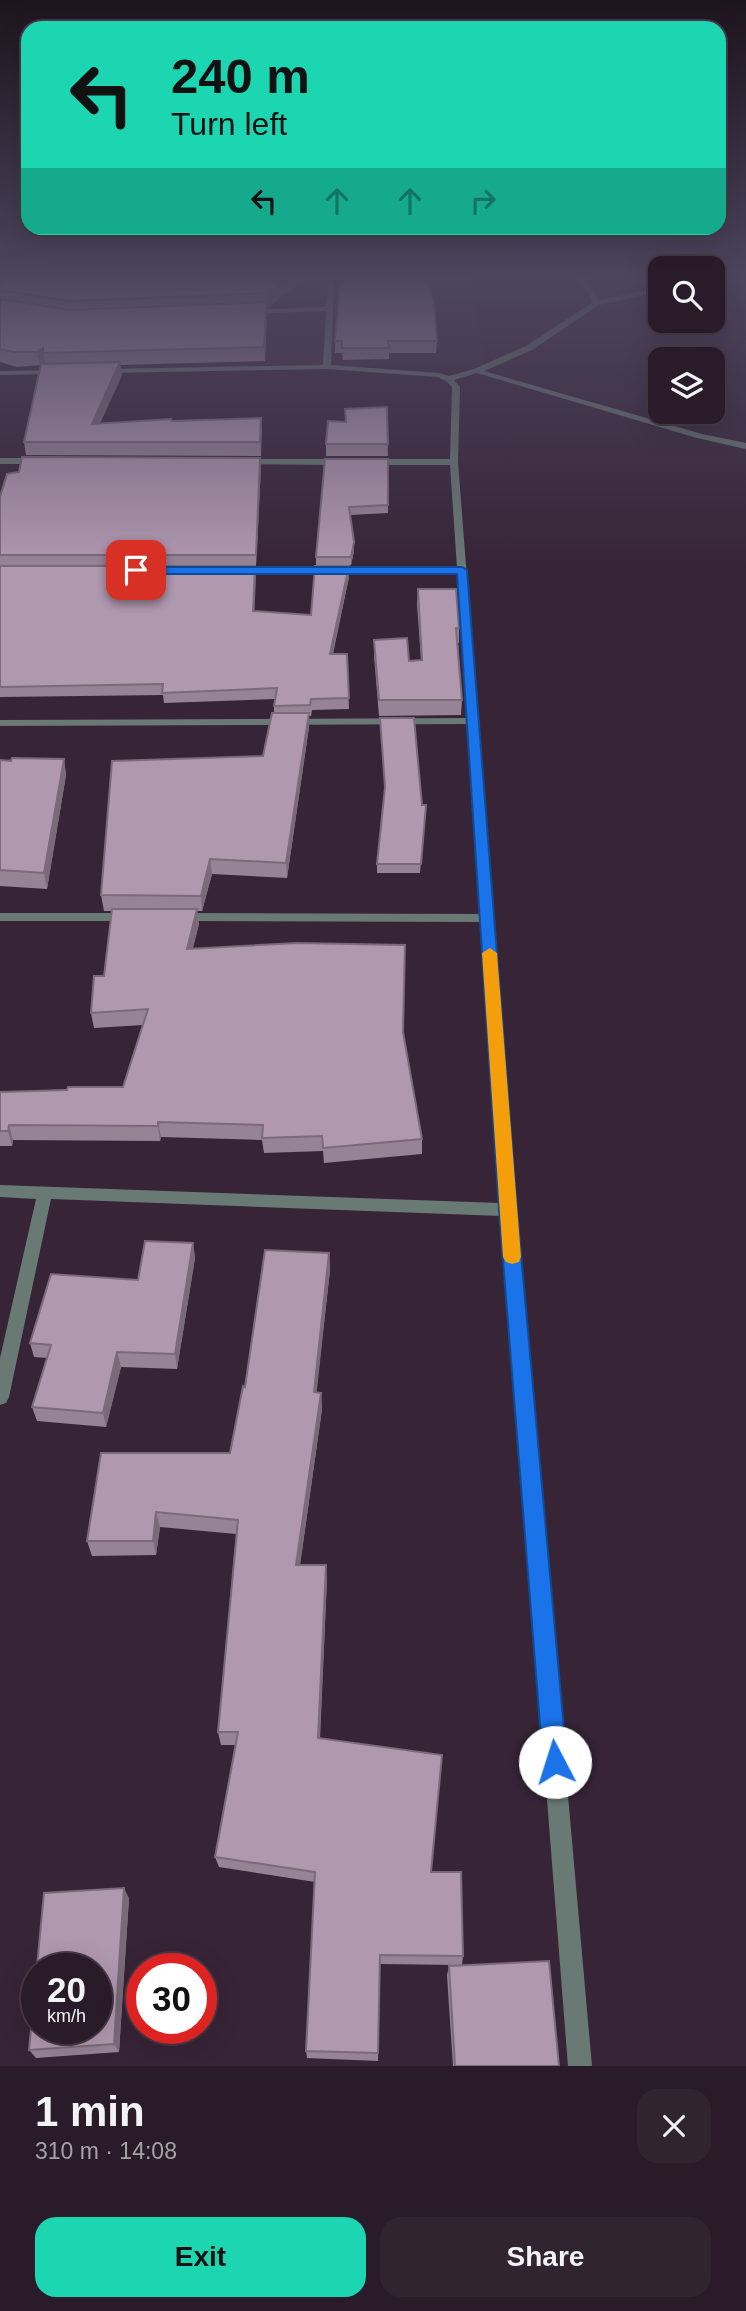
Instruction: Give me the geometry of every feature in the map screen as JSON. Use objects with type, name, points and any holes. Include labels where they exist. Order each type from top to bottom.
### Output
[{"type":"street","points":[[422,373],[449,379],[469,373]]},
{"type":"street","points":[[485,373],[700,436],[746,446]]},
{"type":"street","points":[[449,379],[456,387],[454,462],[508,1210],[580,2066]]},
{"type":"street","points":[[0,461],[55,461]]},
{"type":"street","points":[[234,461],[454,462]]},
{"type":"street","points":[[231,570],[462,570]]},
{"type":"street","points":[[0,723],[472,721]]},
{"type":"street","points":[[0,917],[139,917]]},
{"type":"street","points":[[167,917],[487,918]]},
{"type":"street","points":[[0,1191],[508,1210]]},
{"type":"street","points":[[0,1397],[45,1193]]},
{"type":"building","points":[[39,373],[115,373],[92,424],[171,419],[261,418],[260,442],[24,442]]},
{"type":"building","points":[[387,407],[388,444],[326,444],[328,421],[346,422],[345,409]]},
{"type":"building","points":[[22,457],[260,458],[256,555],[0,555],[0,497],[7,474],[19,472]]},
{"type":"building","points":[[325,459],[388,459],[388,505],[349,507],[354,542],[351,557],[316,557]]},
{"type":"building","points":[[0,566],[255,566],[253,611],[311,615],[315,566],[349,566],[330,654],[347,654],[349,698],[311,699],[310,705],[274,706],[277,688],[162,693],[163,684],[0,687]]},
{"type":"building","points":[[418,589],[456,589],[459,628],[456,628],[462,700],[379,700],[374,640],[407,638],[409,661],[422,660]]},
{"type":"building","points":[[272,713],[309,713],[286,863],[210,859],[201,896],[101,895],[112,761],[263,756]]},
{"type":"building","points":[[380,718],[414,718],[422,805],[426,805],[421,864],[377,864],[385,787]]},
{"type":"building","points":[[12,758],[64,759],[44,873],[0,870],[0,760],[11,761]]},
{"type":"building","points":[[112,909],[197,909],[187,949],[297,943],[405,945],[403,1032],[422,1139],[323,1148],[322,1136],[262,1138],[263,1125],[158,1122],[158,1126],[9,1125],[8,1131],[0,1131],[0,1092],[67,1090],[68,1087],[123,1087],[148,1009],[91,1013],[94,976],[104,976]]},
{"type":"building","points":[[145,1241],[193,1243],[175,1354],[117,1352],[103,1413],[32,1407],[51,1345],[30,1343],[51,1274],[138,1280]]},
{"type":"building","points":[[265,1250],[329,1253],[314,1392],[321,1393],[296,1565],[326,1565],[318,1738],[442,1755],[431,1872],[461,1872],[463,1956],[380,1955],[378,2053],[306,2051],[315,1872],[215,1857],[238,1732],[218,1732],[238,1520],[156,1512],[153,1541],[87,1541],[101,1453],[230,1453],[243,1386],[245,1387]]},
{"type":"building","points":[[124,1888],[114,2044],[29,2050],[30,2044],[112,2044],[112,1953],[38,1953],[44,1893]]},
{"type":"building","points":[[549,1961],[559,2066],[455,2066],[449,1966]]},
{"type":"slow traffic","points":[[490,953],[512,1257]]},
{"type":"route","points":[[136,570],[462,570],[508,1210],[555,1762]]}]
